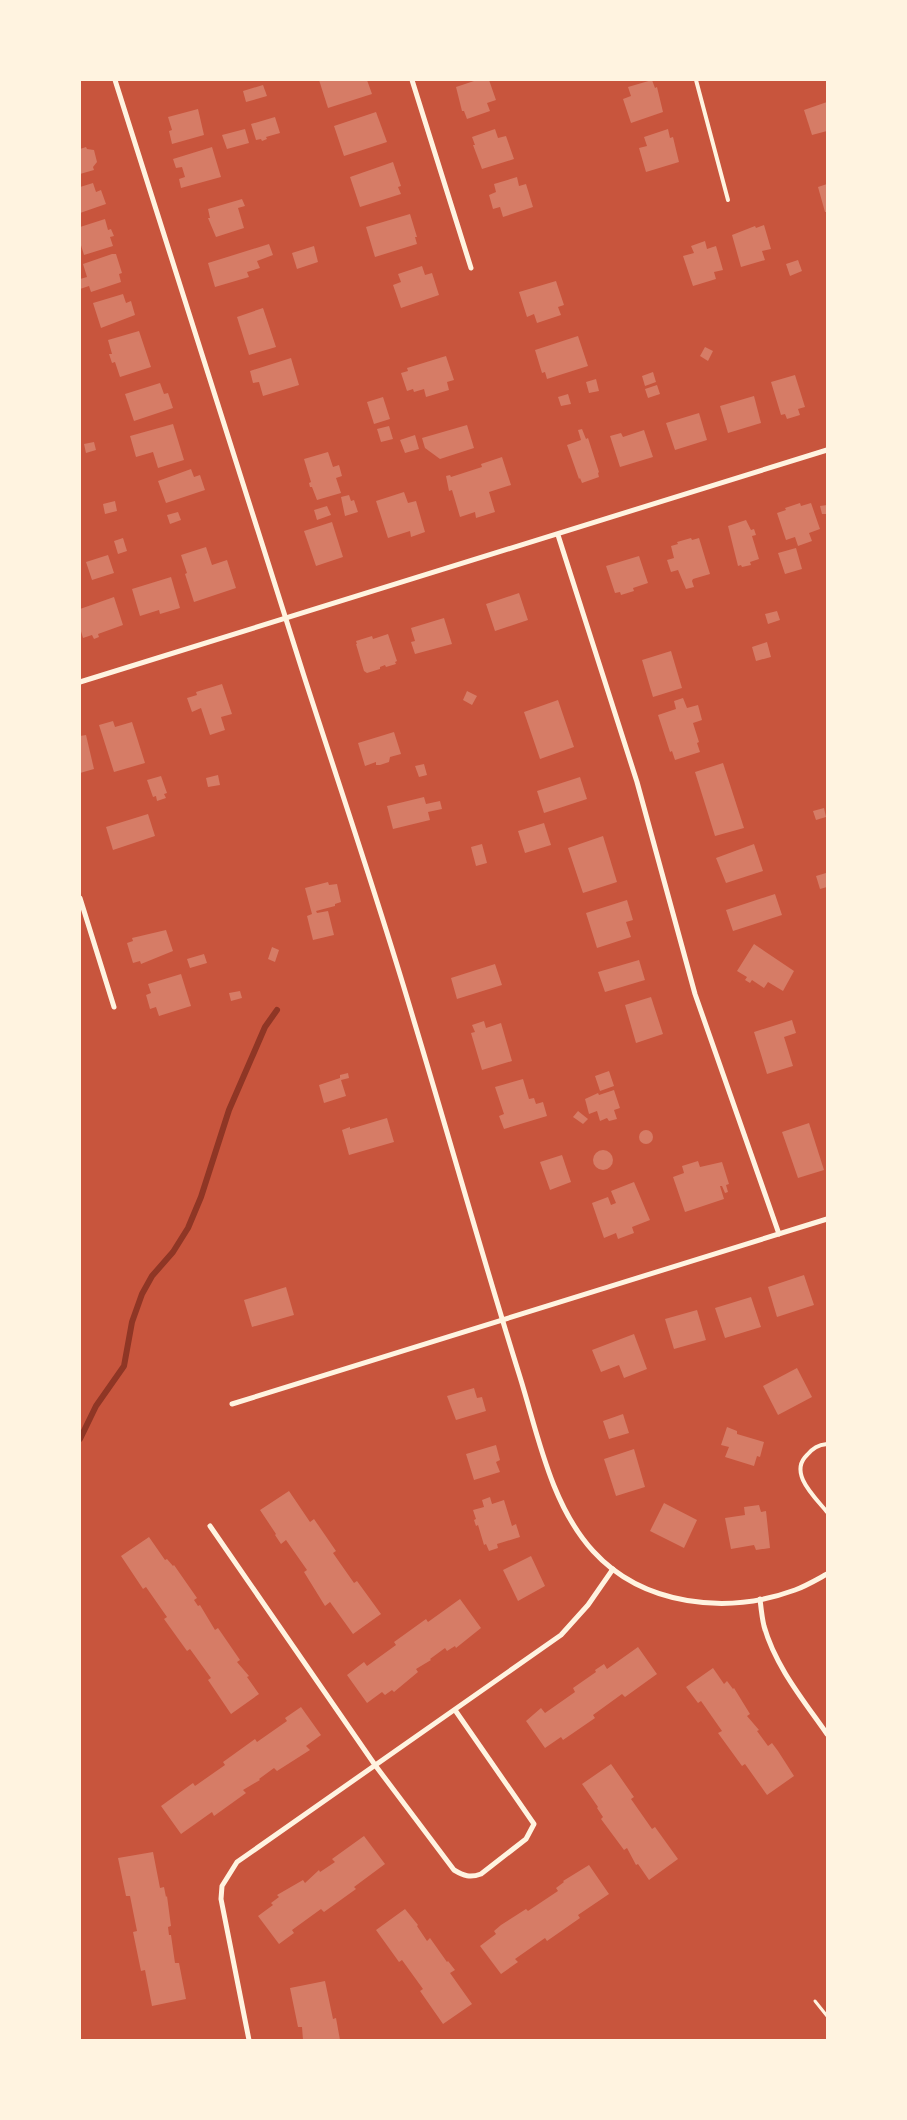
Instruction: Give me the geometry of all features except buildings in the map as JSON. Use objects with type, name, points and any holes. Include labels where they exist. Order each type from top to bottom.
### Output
[{"type":"street","points":[[115,80],[412,1015],[502,1320],[553,1481],[568,1515],[592,1550],[613,1569],[639,1585],[680,1600],[726,1604],[760,1600],[796,1590],[827,1574]]},
{"type":"street","points":[[412,80],[471,268]]},
{"type":"street","points":[[80,682],[827,450]]},
{"type":"street","points":[[558,535],[637,782],[695,994],[779,1234]]},
{"type":"street","points":[[80,898],[114,1007]]},
{"type":"street","points":[[232,1404],[827,1219]]},
{"type":"street","points":[[210,1526],[375,1765],[454,1870],[463,1876],[473,1877],[481,1874],[526,1839],[534,1824],[455,1710]]},
{"type":"street","points":[[249,2040],[221,1899],[222,1886],[237,1862],[561,1635],[588,1605],[613,1569]]},
{"type":"street","points":[[760,1600],[764,1627],[773,1649],[785,1672],[827,1734]]},
{"type":"lane","points":[[696,80],[728,200]]},
{"type":"lane","points":[[827,1444],[814,1447],[804,1458],[801,1467],[801,1478],[827,1512]]},
{"type":"path","points":[[815,2001],[827,2016]]},
{"type":"waterway","points":[[80,1439],[96,1406],[124,1366],[132,1322],[142,1294],[152,1276],[173,1252],[188,1228],[201,1197],[229,1110],[265,1027],[277,1010]]}]
